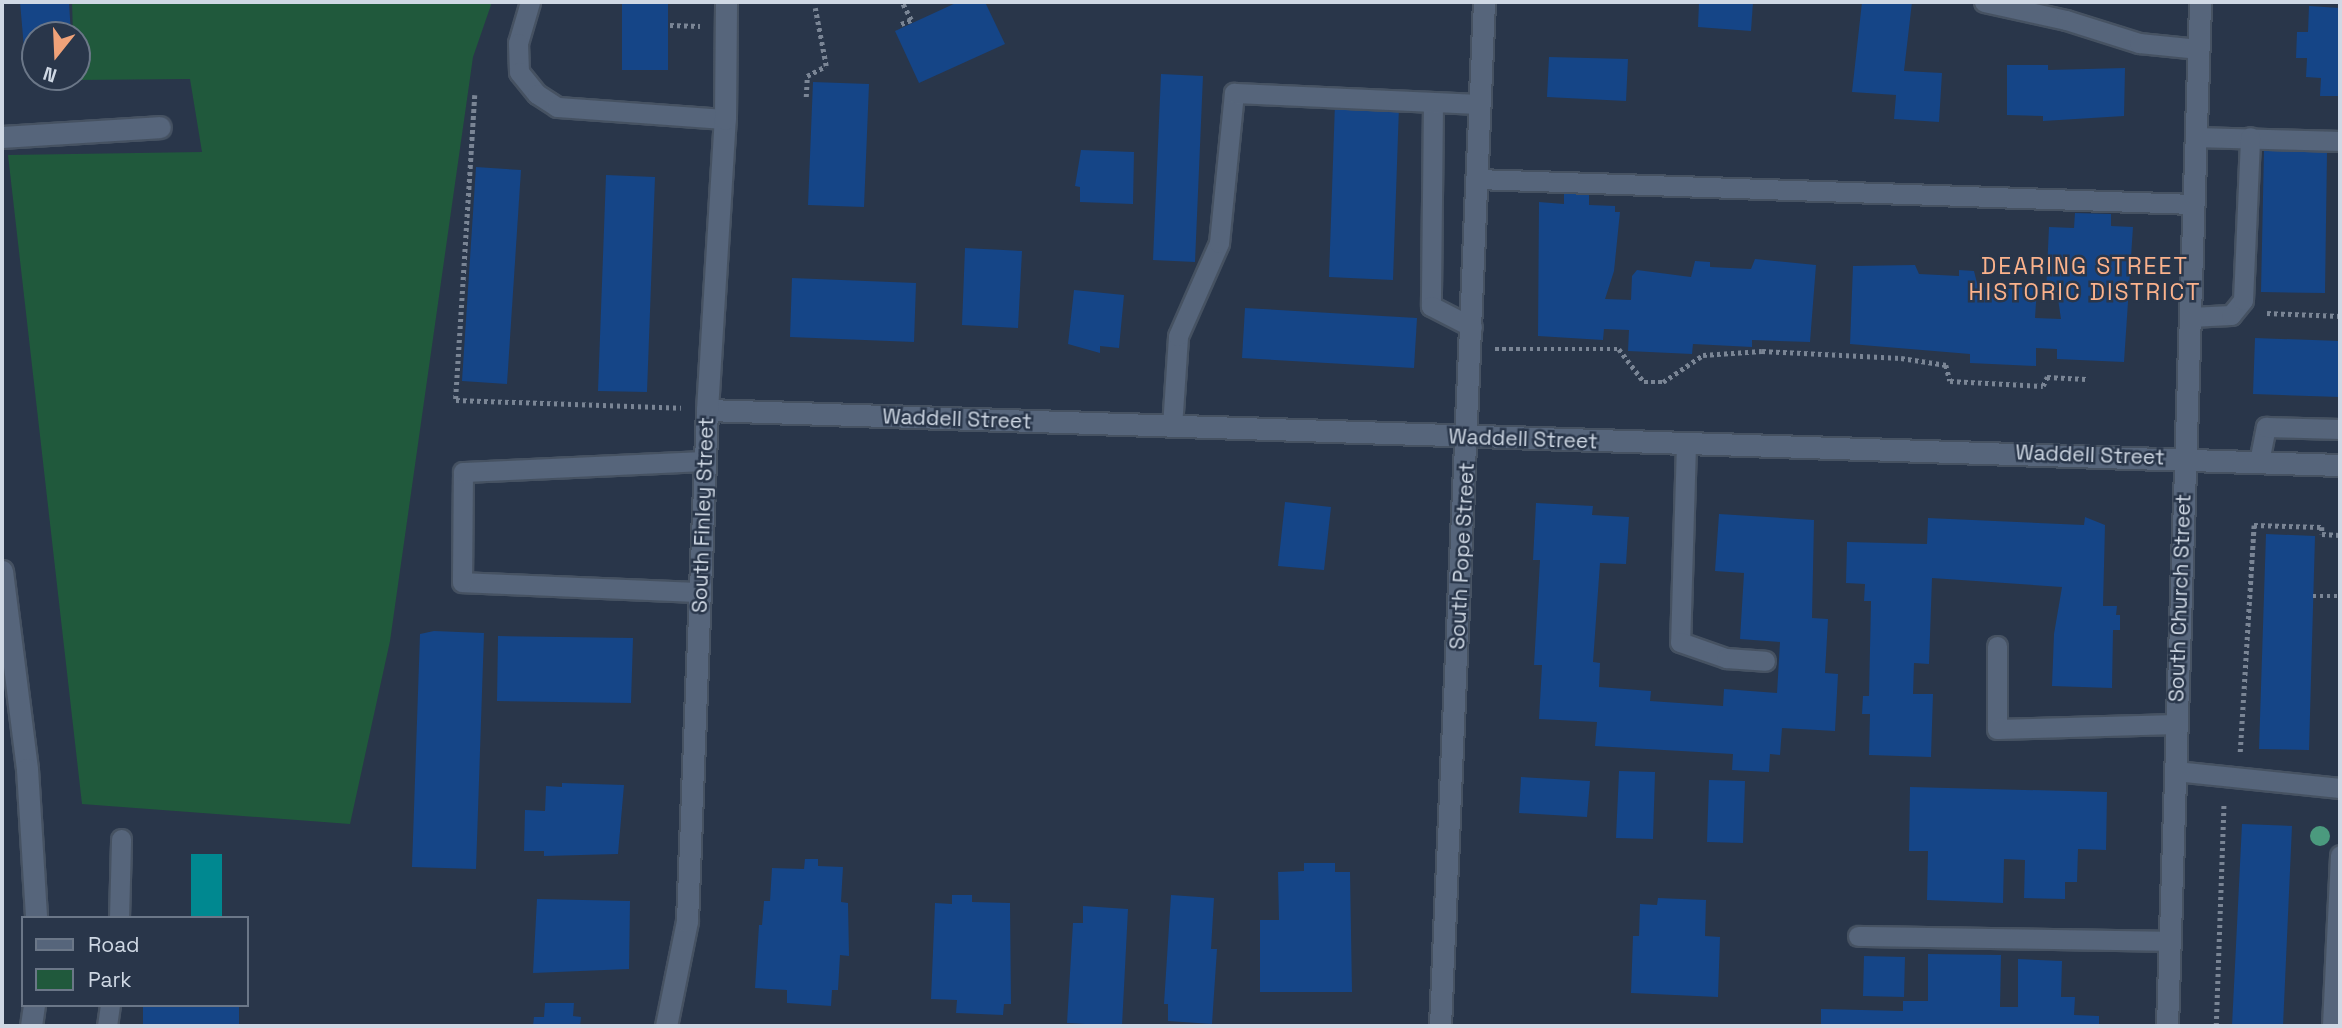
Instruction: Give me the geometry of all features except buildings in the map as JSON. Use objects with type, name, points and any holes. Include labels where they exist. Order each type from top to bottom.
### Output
[{"type":"street","name":"South Finley Street","points":[[666,1026],[687,921],[707,410],[725,119],[726,2]]},
{"type":"street","name":"South Pope Street","points":[[1440,1026],[1468,438],[1484,2]]},
{"type":"street","name":"South Church Street","points":[[2167,1026],[2200,2]]},
{"type":"street","points":[[2,137],[160,127]]},
{"type":"street","name":"Waddell Street","points":[[707,410],[1468,438],[2185,458],[2340,465]]},
{"type":"street","points":[[2,570],[28,780],[36,916]]},
{"type":"street","points":[[31,1026],[34,1007]]},
{"type":"lane","points":[[530,2],[518,43],[519,72],[537,94],[557,107],[725,119]]},
{"type":"lane","points":[[1984,2],[2066,20],[2139,43],[2199,49]]},
{"type":"lane","points":[[1172,427],[1178,336],[1219,243],[1234,93],[1480,104]]},
{"type":"lane","points":[[1433,103],[1431,306],[1472,327]]},
{"type":"lane","points":[[2195,137],[2340,141]]},
{"type":"lane","points":[[2190,317],[2231,314],[2243,300],[2250,137]]},
{"type":"lane","points":[[1477,179],[2193,204]]},
{"type":"lane","points":[[2259,462],[2266,427],[2340,429]]},
{"type":"lane","points":[[1686,444],[1680,642],[1726,658],[1765,661]]},
{"type":"lane","points":[[699,592],[462,582],[463,472],[705,461]]},
{"type":"lane","points":[[1997,646],[1997,729],[2176,724]]},
{"type":"lane","points":[[2175,771],[2340,788]]},
{"type":"lane","points":[[119,916],[121,839]]},
{"type":"lane","points":[[2332,1026],[2340,855]]},
{"type":"lane","points":[[1858,936],[2169,941]]},
{"type":"lane","points":[[107,1026],[110,1007]]},
{"type":"path","points":[[901,24],[911,20],[902,2]]},
{"type":"path","points":[[806,97],[807,76],[827,66],[815,8]]},
{"type":"path","points":[[670,25],[701,26]]},
{"type":"path","points":[[475,95],[456,400],[681,408]]},
{"type":"path","points":[[2235,309],[2340,316]]},
{"type":"path","points":[[1471,349],[1619,349],[1644,382],[1664,382],[1703,355],[1762,351],[1902,358],[1946,365],[1950,381],[2043,386],[2047,377],[2087,379]]},
{"type":"path","points":[[2216,1026],[2227,776],[2242,749],[2254,525],[2322,527],[2322,534],[2340,536]]},
{"type":"path","points":[[2313,596],[2340,596]]},
{"type":"green space","points":[[72,2],[492,2],[473,57],[390,641],[350,824],[82,804],[8,155],[202,152],[190,79],[91,80],[91,21],[73,21]]},
{"type":"shaded area","points":[[191,854],[222,854],[222,916],[191,916]]},
{"type":"district","name":"DEARING STREET HISTORIC DISTRICT","points":[[2085,279]]}]
